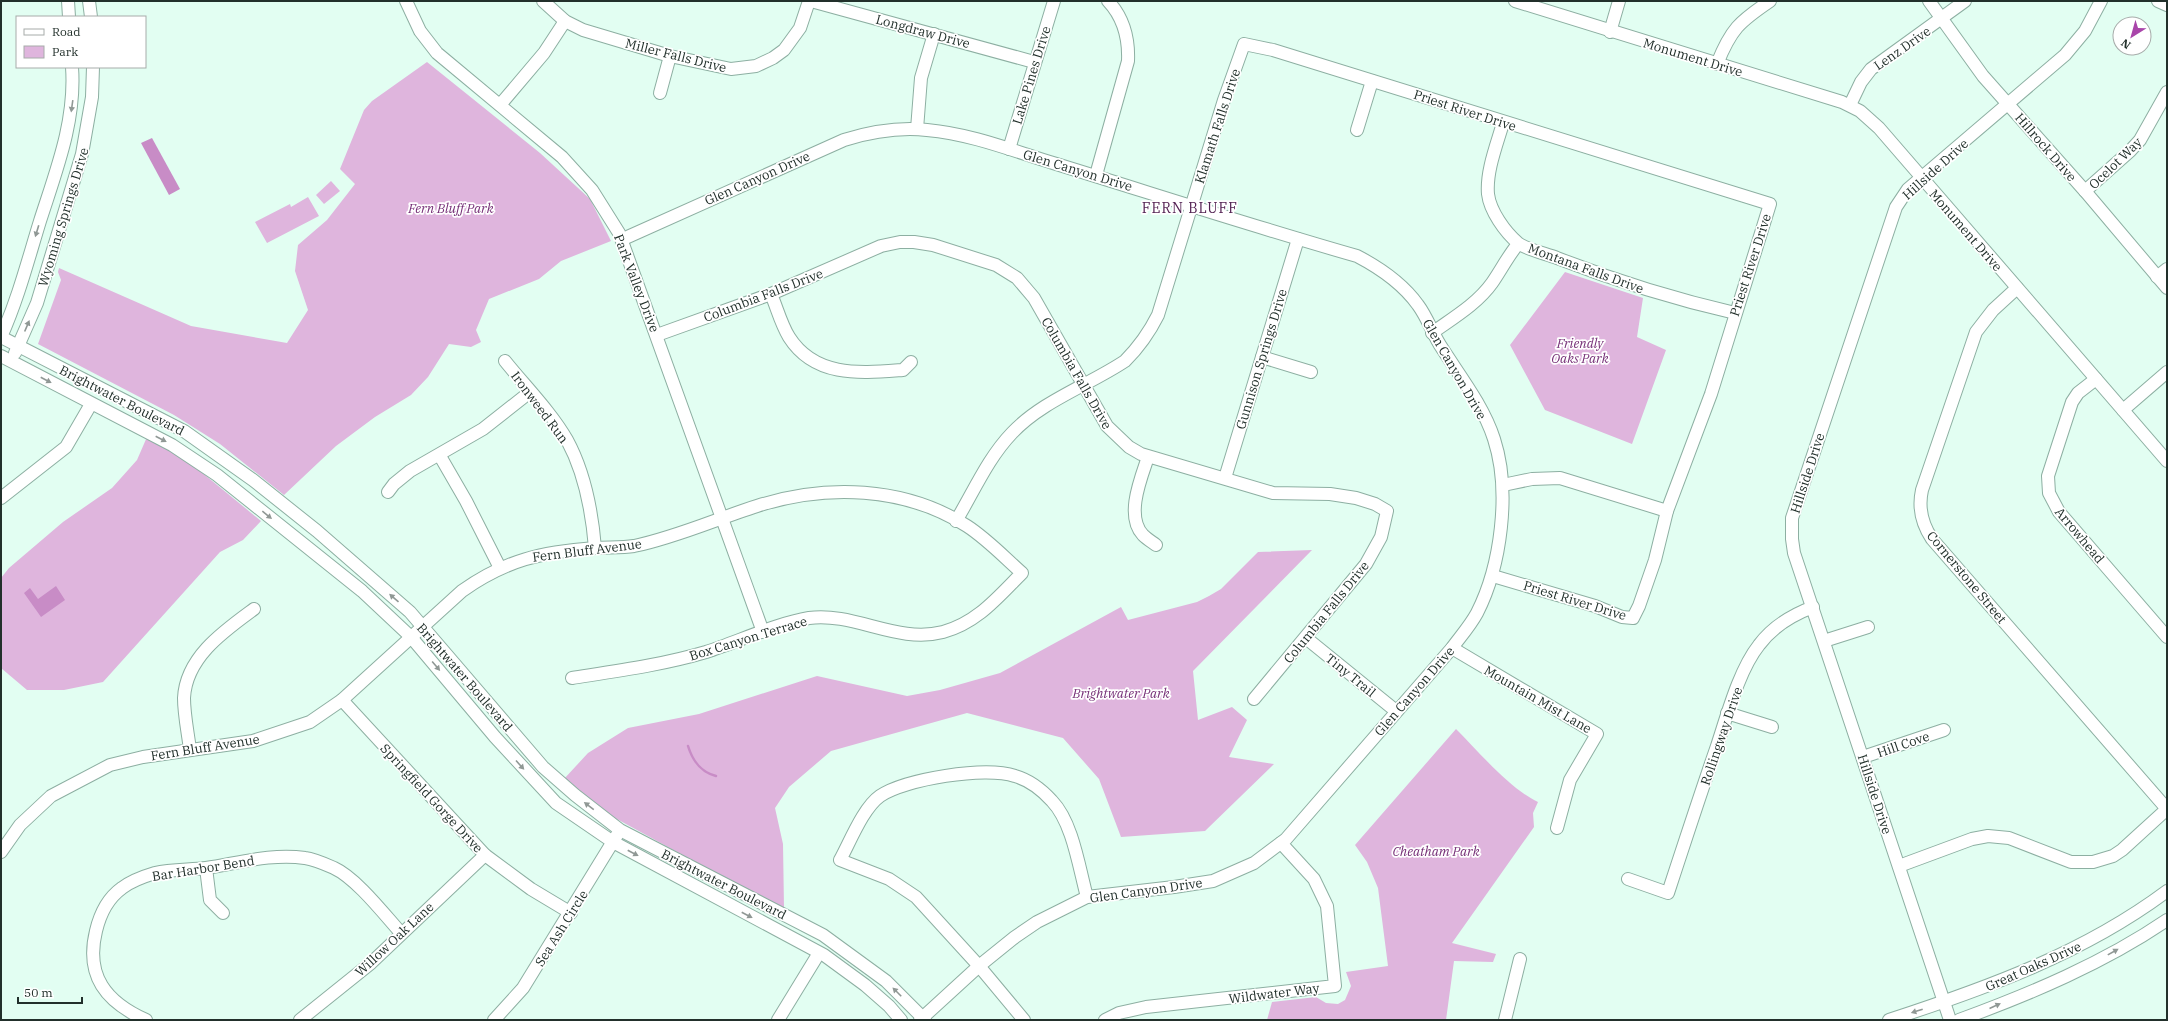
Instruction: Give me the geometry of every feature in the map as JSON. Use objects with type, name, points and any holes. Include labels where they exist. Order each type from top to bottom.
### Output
[{"type":"street","points":[[68,1],[69,16]]},
{"type":"street","points":[[89,1],[90,16]]},
{"type":"street","name":"Park Valley Drive","points":[[406,1],[420,31],[437,53],[562,157],[577,173],[604,208],[623,239],[763,632]]},
{"type":"street","name":"Miller Falls Drive","points":[[543,1],[565,20],[583,30],[602,37],[670,56],[731,69],[762,64],[784,50],[796,36],[810,1]]},
{"type":"street","name":"Longdraw Drive","points":[[810,1],[1034,62]]},
{"type":"street","name":"Lake Pines Drive","points":[[1009,149],[1034,62],[1054,1]]},
{"type":"street","points":[[1096,175],[1127,68],[1129,47],[1124,27],[1108,1]]},
{"type":"street","name":"Monument Drive","points":[[1515,1],[1610,32],[1850,105],[1865,114],[1879,128],[2167,462]]},
{"type":"street","points":[[1610,32],[1619,1]]},
{"type":"street","points":[[1717,64],[1726,42],[1735,27],[1743,19],[1770,1]]},
{"type":"street","name":"Hillrock Drive","points":[[1929,1],[1983,76],[2085,191],[2167,288]]},
{"type":"street","name":"Lenz Drive","points":[[1850,105],[1861,82],[1871,69],[1965,1]]},
{"type":"street","name":"Hillside Drive","points":[[1950,1020],[1794,553],[1792,518],[1896,207],[1908,189],[2065,55],[2084,31],[2102,1]]},
{"type":"street","points":[[2158,1],[2167,5]]},
{"type":"street","points":[[500,106],[544,52],[565,20]]},
{"type":"street","points":[[917,129],[921,78],[934,34]]},
{"type":"street","name":"Priest River Drive","points":[[1244,44],[1273,50],[1503,123],[1770,204],[1711,394],[1667,511],[1655,560],[1639,606],[1633,618],[1622,617],[1595,606],[1493,576]]},
{"type":"street","name":"Klamath Falls Drive","points":[[956,521],[986,469],[1012,433],[1038,411],[1125,361],[1135,351],[1152,328],[1158,315],[1190,206],[1224,100],[1244,44]]},
{"type":"street","points":[[660,92],[670,56]]},
{"type":"street","name":"Wyoming Springs Drive","points":[[1,337],[15,305],[60,159],[74,89],[72,68]]},
{"type":"street","name":"Wyoming Springs Drive","points":[[6,359],[18,347],[37,303],[82,154],[92,96],[93,68]]},
{"type":"street","points":[[1357,130],[1372,81]]},
{"type":"street","name":"Ocelot Way","points":[[2085,191],[2130,151],[2163,108],[2167,92]]},
{"type":"street","name":"Montana Falls Drive","points":[[1503,123],[1489,180],[1488,195],[1497,217],[1518,244],[1620,282],[1684,302],[1735,313]]},
{"type":"street","name":"Glen Canyon Drive","points":[[623,239],[844,140],[873,133],[917,129],[956,134],[1096,175],[1190,206],[1357,256],[1382,270],[1404,289],[1418,305],[1432,333],[1478,403],[1494,440],[1503,485],[1501,524],[1493,576],[1476,614],[1452,648],[1396,711],[1302,822],[1281,843],[1254,863],[1213,881],[1087,897],[1038,922],[979,966],[923,1019]]},
{"type":"street","name":"Gunnison Springs Drive","points":[[1224,478],[1298,239]]},
{"type":"street","name":"Columbia Falls Drive","points":[[657,335],[771,294],[881,246],[900,242],[914,242],[933,245],[996,265],[1017,278],[1034,298],[1106,426],[1114,436],[1128,447],[1148,457],[1273,493],[1330,494],[1356,498],[1375,504],[1387,511],[1381,537],[1366,564],[1254,699]]},
{"type":"street","points":[[1432,333],[1471,306],[1492,283],[1505,261],[1518,244]]},
{"type":"street","points":[[2157,277],[2167,269]]},
{"type":"street","name":"Cornerstone Street","points":[[2017,288],[1993,310],[1976,332],[1922,490],[1920,501],[1922,518],[1932,539],[2167,809]]},
{"type":"street","points":[[771,294],[784,328],[796,346],[816,362],[827,368],[846,372],[866,373],[903,370],[911,362]]},
{"type":"street","name":"Brightwater Boulevard","points":[[1,337],[184,431],[253,480],[316,531],[410,612],[543,767],[574,795],[620,830],[823,934],[886,981],[923,1019]]},
{"type":"street","points":[[1262,357],[1311,372]]},
{"type":"street","name":"Brightwater Boulevard","points":[[6,359],[172,445],[217,475],[362,592],[411,636],[495,737],[556,803],[613,842],[819,953],[865,985],[889,1006],[901,1020]]},
{"type":"street","name":"Ironweed Run","points":[[505,361],[560,429],[573,452],[589,498],[595,548]]},
{"type":"street","points":[[2123,410],[2167,372]]},
{"type":"street","name":"Arrowhead","points":[[2096,379],[2078,393],[2072,402],[2049,471],[2050,492],[2059,512],[2167,637]]},
{"type":"street","points":[[388,492],[394,484],[410,471],[440,456],[495,421],[530,392]]},
{"type":"street","points":[[1,498],[66,447],[91,404]]},
{"type":"street","points":[[440,456],[466,501],[500,568]]},
{"type":"street","points":[[1148,457],[1138,484],[1135,514],[1137,524],[1144,536],[1156,545]]},
{"type":"street","points":[[1503,485],[1532,479],[1560,478],[1667,511]]},
{"type":"street","name":"Fern Bluff Avenue","points":[[1,852],[20,825],[38,807],[62,788],[110,765],[190,750],[253,741],[294,728],[320,716],[342,700],[462,590],[500,568],[535,555],[595,548],[632,546],[670,537],[776,500],[819,492],[848,491],[877,494],[914,502],[956,521],[983,538],[1022,573]]},
{"type":"street","name":"Box Canyon Terrace","points":[[572,678],[678,660],[801,620],[824,617],[846,618],[914,635],[943,632],[956,628],[976,618],[1022,573]]},
{"type":"street","name":"Rollingway Drive","points":[[1628,879],[1668,893],[1727,713],[1757,646],[1773,629],[1785,620],[1813,607]]},
{"type":"street","points":[[190,750],[184,698],[190,673],[204,650],[254,609]]},
{"type":"street","points":[[1824,641],[1868,627]]},
{"type":"street","name":"Tiny Trail","points":[[1306,638],[1396,711]]},
{"type":"street","name":"Mountain Mist Lane","points":[[1452,648],[1597,734],[1570,780],[1557,828]]},
{"type":"street","name":"Springfield Gorge Drive","points":[[342,700],[485,855],[531,889],[571,913]]},
{"type":"street","points":[[1727,713],[1772,727]]},
{"type":"street","name":"Hill Cove","points":[[1863,757],[1944,730]]},
{"type":"street","points":[[1024,1020],[979,966],[916,897],[889,879],[840,860],[865,813],[878,797],[898,786],[923,780],[986,772],[1014,776],[1038,788],[1053,802],[1066,821],[1087,897]]},
{"type":"street","points":[[1899,866],[1972,839],[1988,836],[2009,838],[2071,862],[2093,862],[2113,856],[2122,850],[2167,809]]},
{"type":"street","name":"Sea Ash Circle","points":[[494,1020],[523,988],[571,913],[620,830]]},
{"type":"street","name":"Wildwater Way","points":[[1105,1020],[1119,1013],[1146,1007],[1335,986],[1327,906],[1314,879],[1281,843]]},
{"type":"street","name":"Willow Oak Lane","points":[[300,1020],[371,963],[401,932],[485,855]]},
{"type":"street","name":"Bar Harbor Bend","points":[[146,1020],[126,1010],[109,996],[95,975],[92,948],[99,916],[109,900],[122,887],[141,878],[157,873],[206,868],[278,856],[307,858],[335,869],[350,879],[401,932]]},
{"type":"street","points":[[206,868],[210,900],[223,913]]},
{"type":"street","name":"Great Oaks Drive","points":[[1889,1020],[1983,988],[2090,941],[2167,891]]},
{"type":"street","name":"Great Oaks Drive","points":[[1959,1020],[2044,987],[2110,953],[2167,920]]},
{"type":"street","points":[[785,1018],[819,953]]},
{"type":"street","points":[[1505,1020],[1520,959]]},
{"type":"green space","name":"Fern Bluff Park","points":[[427,62],[540,153],[590,199],[611,241],[561,261],[539,279],[489,299],[476,330],[481,342],[471,347],[449,344],[428,377],[411,395],[375,417],[336,446],[284,495],[220,444],[174,415],[38,344],[61,280],[58,272],[59,268],[191,326],[287,343],[308,310],[295,271],[298,245],[327,220],[355,184],[340,169],[364,110],[372,101]]},
{"type":"green space","points":[[331,181],[340,191],[324,204],[316,195]]},
{"type":"green space","points":[[308,197],[319,216],[267,243],[255,222],[290,204],[291,207]]},
{"type":"green space","name":"Friendly Oaks Park","points":[[1565,272],[1643,298],[1637,337],[1666,350],[1632,444],[1545,410],[1510,345]]},
{"type":"green space","points":[[147,437],[183,457],[261,521],[243,540],[220,552],[103,682],[64,690],[27,690],[1,668],[1,578],[9,568],[63,522],[112,488],[137,460]]},
{"type":"green space","name":"Brightwater Park","points":[[1312,550],[1193,671],[1198,720],[1232,707],[1247,720],[1229,757],[1274,764],[1205,831],[1121,837],[1099,779],[1063,738],[967,713],[831,751],[789,787],[775,808],[783,844],[784,908],[741,887],[615,818],[564,779],[588,753],[628,728],[699,714],[817,676],[907,696],[940,690],[1000,673],[1121,607],[1128,620],[1197,602],[1221,589],[1258,552]]},
{"type":"green space","name":"Cheatham Park","points":[[1456,729],[1516,788],[1538,802],[1533,813],[1534,827],[1452,943],[1496,954],[1493,962],[1454,961],[1446,1020],[1267,1020],[1272,1002],[1316,997],[1326,1003],[1338,1004],[1345,1000],[1351,986],[1346,972],[1388,966],[1378,888],[1367,862],[1355,845]]},
{"type":"shaded area","points":[[152,138],[180,189],[169,195],[141,143]]},
{"type":"shaded area","points":[[56,586],[65,600],[41,617],[24,593],[30,588],[38,599]]},
{"type":"waterway","points":[[688,746],[692,757],[698,766],[706,772],[716,776]]},
{"type":"district","name":"FERN BLUFF","points":[[1190,208]]}]
